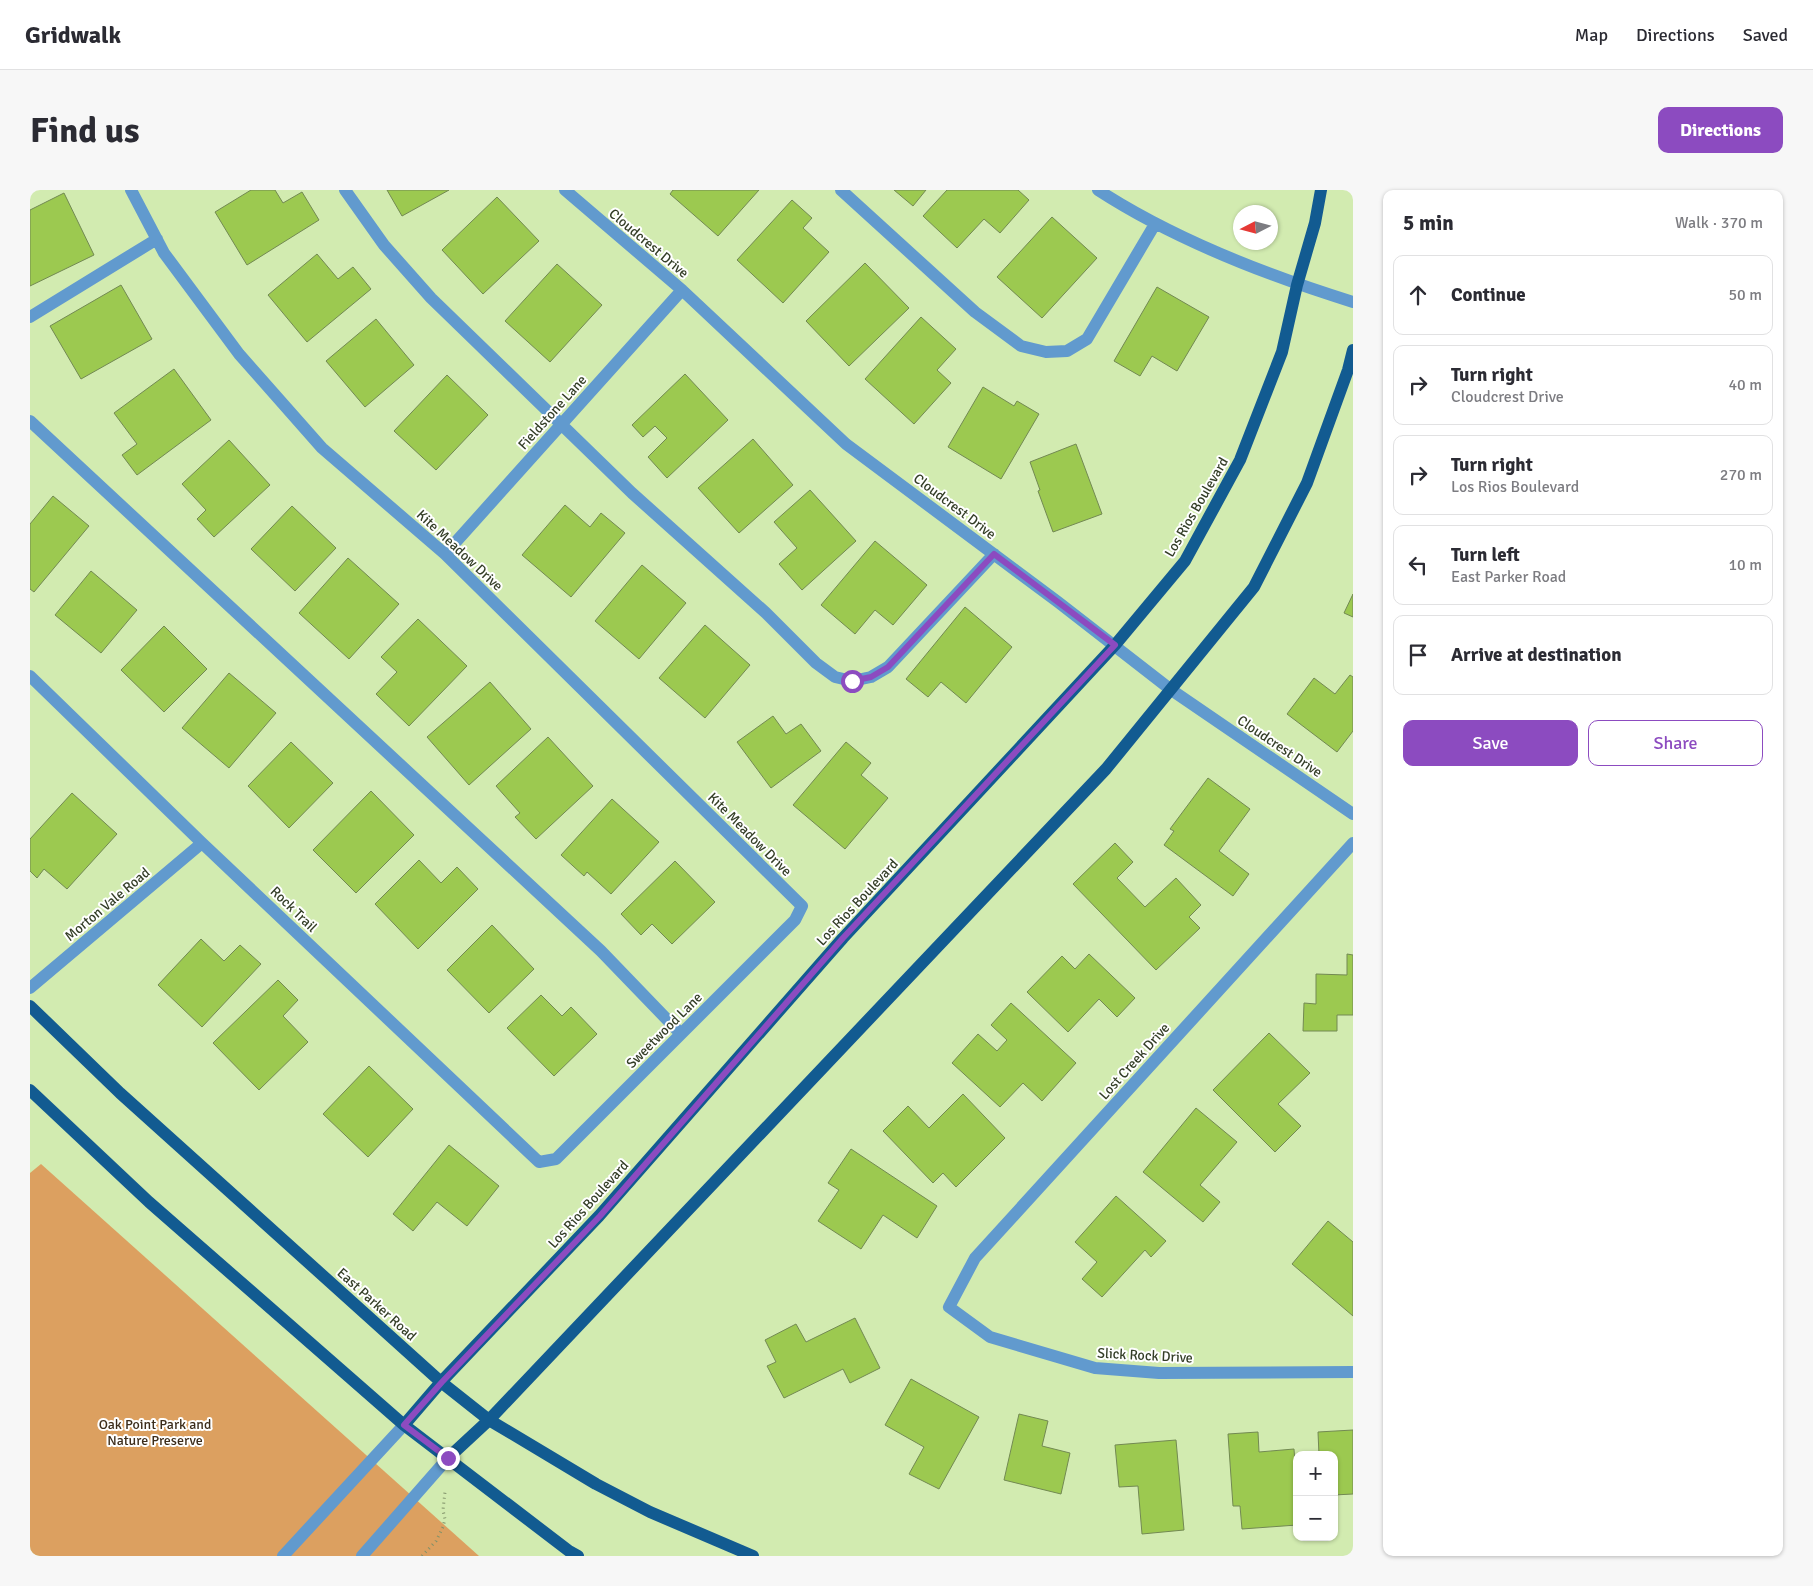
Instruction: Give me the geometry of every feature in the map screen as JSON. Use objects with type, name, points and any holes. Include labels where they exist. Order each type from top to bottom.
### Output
[{"type":"main road","name":"Los Rios Boulevard","points":[[404,1425],[442,1382],[600,1216],[843,938],[1115,645],[1185,561],[1240,460],[1282,352],[1297,285],[1315,223],[1321,190]]},
{"type":"main road","points":[[448,1458],[489,1420],[1106,769],[1254,587],[1307,483],[1345,378],[1353,350]]},
{"type":"main road","name":"East Parker Road","points":[[30,1006],[127,1099],[442,1382],[489,1420],[596,1484],[650,1512],[753,1556]]},
{"type":"main road","points":[[30,1090],[149,1202],[404,1425],[578,1556]]},
{"type":"street","name":"Kite Meadow Drive","points":[[131,190],[164,253],[239,354],[322,448],[446,554],[802,906]]},
{"type":"street","points":[[345,190],[384,245],[431,298],[632,493],[766,613],[816,662],[835,677],[852,681],[871,677],[888,667],[994,554]]},
{"type":"street","name":"Cloudcrest Drive","points":[[565,190],[682,290],[846,444],[1115,645],[1170,689],[1353,814]]},
{"type":"street","points":[[841,190],[974,312],[1020,346],[1046,352],[1067,351],[1087,339],[1155,224]]},
{"type":"street","points":[[1098,190],[1155,224],[1297,285],[1353,302]]},
{"type":"street","points":[[30,317],[157,239]]},
{"type":"street","name":"Fieldstone Lane","points":[[446,554],[560,424],[682,290]]},
{"type":"street","points":[[30,421],[160,544],[270,643],[594,944],[681,1034]]},
{"type":"street","name":"Rock Trail","points":[[30,676],[202,843],[539,1162]]},
{"type":"street","name":"Morton Vale Road","points":[[30,988],[202,843]]},
{"type":"street","name":"Lost Creek Drive","points":[[949,1307],[975,1258],[1353,844]]},
{"type":"street","name":"Sweetwood Lane","points":[[539,1162],[556,1159],[795,920],[802,906]]},
{"type":"street","name":"Slick Rock Drive","points":[[949,1307],[990,1337],[1096,1368],[1159,1373],[1353,1372]]},
{"type":"street","name":"Los Rios Boulevard","points":[[283,1556],[404,1425]]},
{"type":"street","points":[[362,1556],[448,1458]]},
{"type":"path","points":[[422,1556],[436,1541],[443,1527],[448,1458]]},
{"type":"green space","name":"Oak Point Park and Nature Preserve","points":[[41,1164],[479,1556],[30,1556],[30,1173]]},
{"type":"building","points":[[251,190],[275,190],[283,203],[302,192],[319,220],[247,265],[215,212]]},
{"type":"building","points":[[387,190],[449,190],[402,216]]},
{"type":"building","points":[[673,190],[759,190],[718,236],[670,194]]},
{"type":"building","points":[[894,190],[926,190],[913,206]]},
{"type":"building","points":[[947,190],[1018,190],[1029,200],[1000,233],[984,219],[957,248],[923,216]]},
{"type":"building","points":[[64,193],[94,255],[30,286],[30,210]]},
{"type":"building","points":[[497,197],[539,241],[483,294],[442,250]]},
{"type":"building","points":[[792,200],[812,218],[803,228],[829,252],[783,303],[737,260]]},
{"type":"building","points":[[1052,217],[1097,258],[1042,318],[997,277]]},
{"type":"building","points":[[317,254],[338,279],[353,267],[371,289],[307,342],[268,295]]},
{"type":"building","points":[[865,263],[909,308],[849,366],[806,321]]},
{"type":"building","points":[[557,264],[602,305],[550,362],[505,321]]},
{"type":"building","points":[[121,285],[152,339],[81,379],[50,326]]},
{"type":"building","points":[[1157,287],[1209,317],[1177,371],[1152,356],[1140,376],[1114,361]]},
{"type":"building","points":[[921,317],[956,349],[937,370],[951,383],[914,424],[865,379]]},
{"type":"building","points":[[376,319],[414,365],[365,407],[326,361]]},
{"type":"building","points":[[174,369],[211,420],[137,475],[122,455],[137,444],[114,413]]},
{"type":"building","points":[[685,374],[728,420],[667,478],[648,457],[667,438],[655,426],[643,437],[632,425]]},
{"type":"building","points":[[447,375],[488,415],[436,470],[394,431]]},
{"type":"building","points":[[983,387],[1014,406],[1017,401],[1039,414],[1001,479],[948,447]]},
{"type":"building","points":[[753,439],[793,485],[739,533],[698,488]]},
{"type":"building","points":[[229,440],[270,485],[214,537],[197,519],[206,510],[182,484]]},
{"type":"building","points":[[1076,444],[1102,514],[1053,532],[1030,462]]},
{"type":"building","points":[[810,490],[856,541],[802,590],[779,564],[797,548],[774,522]]},
{"type":"building","points":[[53,496],[89,526],[34,592],[30,589],[30,524]]},
{"type":"building","points":[[565,505],[590,527],[601,513],[625,533],[571,597],[522,555]]},
{"type":"building","points":[[292,506],[336,548],[295,591],[251,549]]},
{"type":"building","points":[[875,541],[927,585],[893,625],[875,610],[855,634],[821,605]]},
{"type":"building","points":[[348,558],[399,604],[349,659],[299,613]]},
{"type":"building","points":[[642,565],[686,603],[639,659],[595,621]]},
{"type":"building","points":[[91,571],[137,610],[101,653],[55,615]]},
{"type":"building","points":[[1353,594],[1353,617],[1344,613]]},
{"type":"building","points":[[965,607],[1012,647],[966,703],[941,682],[928,697],[906,679]]},
{"type":"building","points":[[418,619],[467,666],[409,726],[376,694],[397,672],[381,657]]},
{"type":"building","points":[[705,625],[750,665],[705,718],[659,678]]},
{"type":"building","points":[[164,626],[207,669],[164,712],[121,670]]},
{"type":"building","points":[[229,673],[276,713],[229,768],[182,728]]},
{"type":"building","points":[[1350,675],[1353,677],[1353,731],[1337,752],[1287,714],[1314,678],[1335,694]]},
{"type":"building","points":[[490,682],[531,729],[469,785],[427,737]]},
{"type":"building","points":[[773,716],[786,734],[801,724],[821,751],[771,788],[737,742]]},
{"type":"building","points":[[548,737],[593,786],[536,839],[515,817],[520,813],[496,786]]},
{"type":"building","points":[[291,742],[333,783],[289,828],[248,786]]},
{"type":"building","points":[[846,742],[871,763],[861,775],[888,798],[845,849],[793,805]]},
{"type":"building","points":[[1208,778],[1250,809],[1219,851],[1249,874],[1233,896],[1164,845],[1174,831],[1170,829]]},
{"type":"building","points":[[371,791],[414,835],[356,893],[313,850]]},
{"type":"building","points":[[72,793],[117,834],[67,889],[44,869],[37,878],[30,871],[30,839]]},
{"type":"building","points":[[612,799],[659,842],[611,894],[587,872],[584,876],[561,855]]},
{"type":"building","points":[[1115,843],[1133,862],[1117,878],[1145,907],[1176,878],[1201,905],[1189,917],[1200,928],[1156,970],[1073,884]]},
{"type":"building","points":[[419,860],[441,883],[457,867],[478,889],[418,949],[375,904]]},
{"type":"building","points":[[675,861],[715,902],[672,944],[652,924],[641,935],[621,914]]},
{"type":"building","points":[[492,925],[534,969],[489,1013],[447,970]]},
{"type":"building","points":[[201,939],[224,961],[240,945],[261,964],[202,1027],[158,985]]},
{"type":"building","points":[[1089,954],[1135,998],[1117,1017],[1099,999],[1068,1032],[1027,992],[1062,956],[1075,969]]},
{"type":"building","points":[[1347,954],[1353,955],[1353,1015],[1337,1015],[1337,1031],[1303,1031],[1304,1003],[1316,1004],[1316,974],[1347,975]]},
{"type":"building","points":[[278,980],[298,1000],[283,1016],[308,1042],[259,1090],[213,1043]]},
{"type":"building","points":[[541,995],[562,1016],[571,1007],[597,1034],[554,1076],[507,1028]]},
{"type":"building","points":[[1011,1003],[1076,1063],[1042,1101],[1023,1083],[1000,1107],[952,1063],[978,1034],[997,1051],[1007,1040],[991,1025]]},
{"type":"building","points":[[1269,1033],[1310,1073],[1278,1104],[1301,1126],[1275,1152],[1213,1090]]},
{"type":"building","points":[[369,1066],[413,1109],[368,1157],[323,1114]]},
{"type":"building","points":[[963,1094],[1005,1138],[956,1187],[943,1173],[933,1183],[883,1131],[908,1106],[929,1128]]},
{"type":"building","points":[[1196,1108],[1237,1142],[1200,1185],[1220,1202],[1203,1222],[1143,1172]]},
{"type":"building","points":[[449,1145],[499,1186],[467,1226],[437,1202],[413,1231],[393,1214]]},
{"type":"building","points":[[851,1149],[937,1206],[917,1238],[883,1215],[861,1249],[818,1221],[839,1190],[828,1183]]},
{"type":"building","points":[[1116,1196],[1166,1241],[1151,1257],[1145,1250],[1102,1297],[1082,1279],[1097,1262],[1075,1242]]},
{"type":"building","points":[[1328,1221],[1353,1242],[1353,1316],[1292,1264]]},
{"type":"building","points":[[855,1318],[880,1368],[850,1383],[843,1369],[784,1398],[767,1366],[776,1362],[765,1340],[796,1324],[806,1342]]},
{"type":"building","points":[[911,1379],[979,1417],[939,1489],[909,1474],[924,1447],[885,1425]]},
{"type":"building","points":[[1019,1414],[1048,1421],[1042,1446],[1070,1453],[1061,1494],[1004,1480]]},
{"type":"building","points":[[1353,1430],[1353,1494],[1338,1495],[1338,1451],[1319,1451],[1318,1432]]},
{"type":"building","points":[[1258,1432],[1259,1452],[1294,1449],[1293,1525],[1242,1529],[1240,1506],[1233,1506],[1228,1434]]},
{"type":"building","points":[[1176,1440],[1184,1530],[1142,1534],[1138,1486],[1119,1487],[1115,1445]]},
{"type":"route","points":[[448,1458],[404,1425],[442,1382],[600,1216],[843,938],[1115,645],[994,554],[888,667],[871,677],[852,681]]}]
